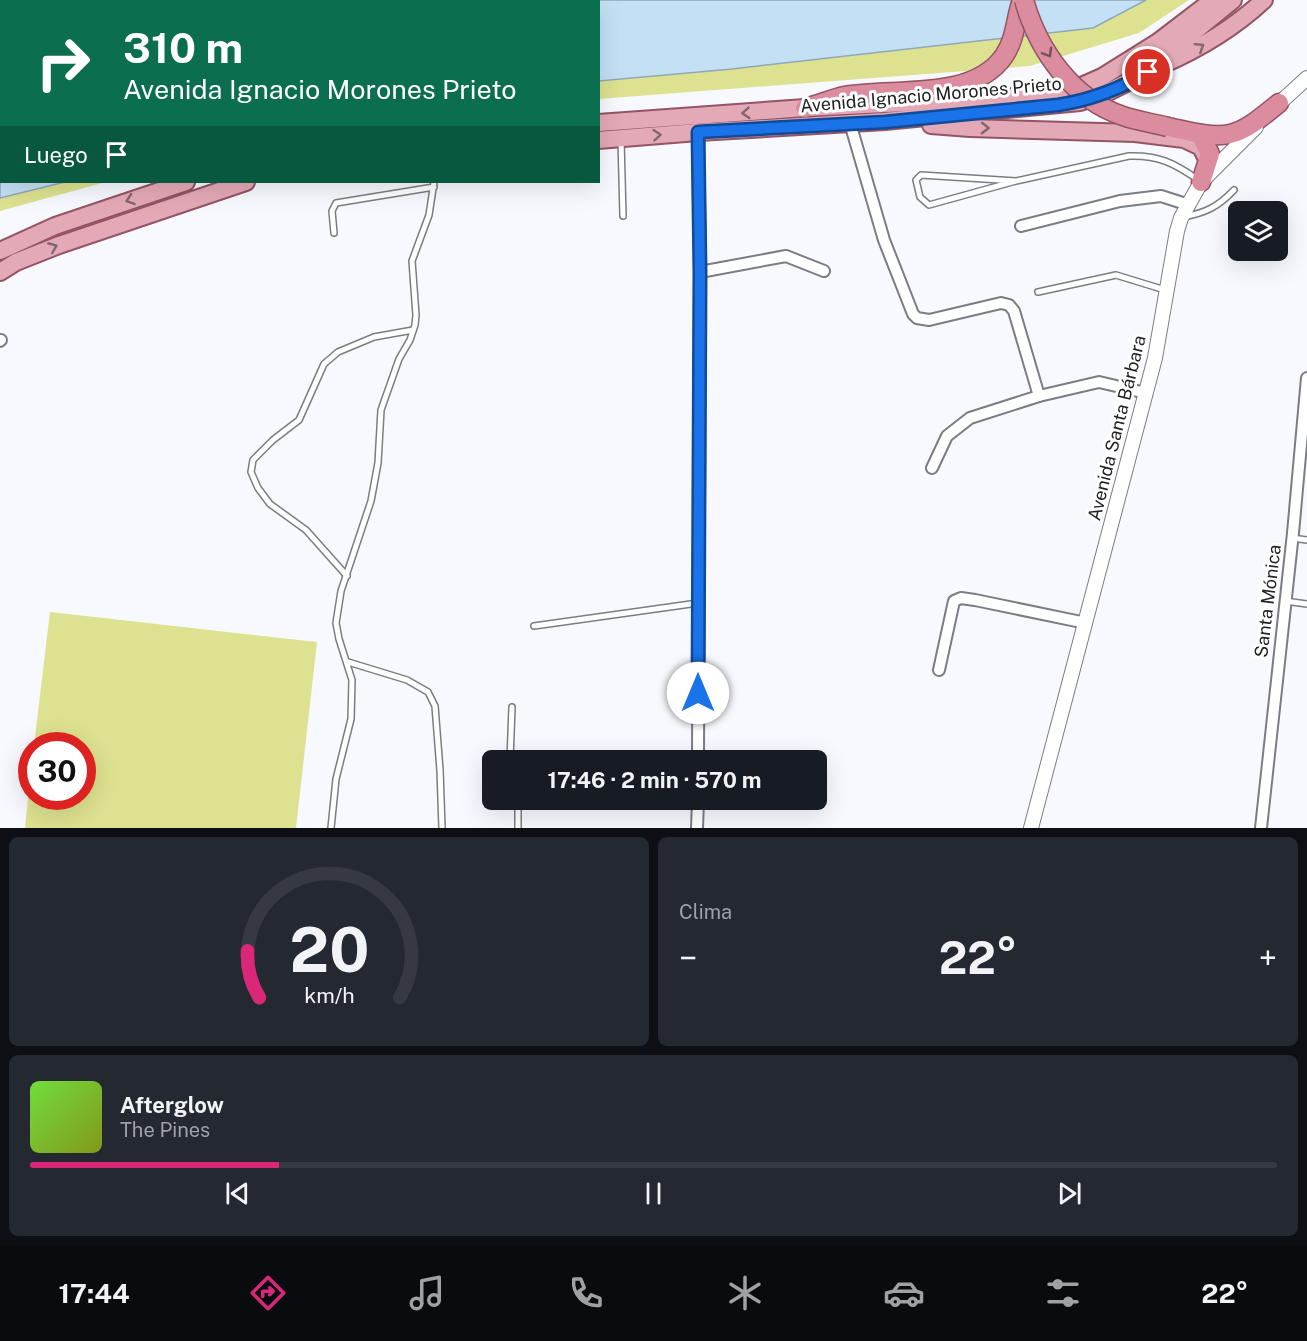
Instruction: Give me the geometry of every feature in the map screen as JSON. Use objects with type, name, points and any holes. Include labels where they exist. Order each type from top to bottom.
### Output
[{"type":"highway","points":[[805,108],[844,96],[934,88],[971,82],[1003,58],[1014,36],[1023,0]]},
{"type":"highway","points":[[1023,0],[1039,38],[1052,61],[1080,92],[1108,110],[1168,127],[1200,134],[1221,135],[1237,131],[1279,103]]},
{"type":"highway","points":[[1200,134],[1210,152],[1201,182]]},
{"type":"main road","name":"Avenida Ignacio Morones Prieto","points":[[600,123],[805,108],[1005,98],[1077,88],[1112,71],[1158,42],[1202,5],[1213,0]]},
{"type":"main road","name":"Avenida Ignacio Morones Prieto","points":[[600,140],[885,122],[1080,102],[1104,94],[1148,72],[1233,0]]},
{"type":"main road","points":[[1148,72],[1191,52],[1222,33],[1264,0]]},
{"type":"main road","points":[[885,122],[970,128],[1136,132],[1195,144],[1204,150],[1208,164]]},
{"type":"main road","points":[[0,251],[55,226],[183,183]]},
{"type":"main road","points":[[0,272],[16,262],[59,245],[243,183]]},
{"type":"street","name":"Avenida Santa Bárbara","points":[[1031,828],[1155,358],[1181,218],[1201,182],[1307,78]]},
{"type":"street","points":[[850,123],[884,240],[913,314],[917,318],[928,320],[1001,303],[1009,305],[1014,311],[1039,396]]},
{"type":"street","points":[[698,132],[700,272],[698,750]]},
{"type":"street","points":[[1021,226],[1120,201],[1161,196],[1188,205]]},
{"type":"street","points":[[700,272],[786,256],[824,271]]},
{"type":"street","name":"Santa Mónica","points":[[1261,828],[1307,378]]},
{"type":"street","points":[[932,468],[947,436],[970,418],[1039,396],[1099,382],[1146,393]]},
{"type":"street","points":[[939,670],[954,601],[961,598],[1086,623]]},
{"type":"street","points":[[697,828],[698,810]]},
{"type":"lane","points":[[621,138],[623,216]]},
{"type":"lane","points":[[1016,182],[921,175],[916,180],[920,197],[929,205],[1129,156],[1147,155],[1180,167],[1201,182]]},
{"type":"lane","points":[[331,828],[336,779],[351,719],[352,680],[336,623],[341,591],[371,501],[378,463],[381,410],[399,359],[413,330],[416,315],[412,261],[429,215],[434,184],[336,203],[332,211],[334,233]]},
{"type":"lane","points":[[1181,218],[1204,213],[1219,205],[1234,190]]},
{"type":"lane","points":[[1038,292],[1116,274],[1166,291]]},
{"type":"lane","points":[[347,576],[306,530],[270,504],[258,488],[251,472],[253,460],[273,440],[299,420],[324,364],[338,352],[374,337],[413,330]]},
{"type":"lane","points":[[1292,538],[1307,540]]},
{"type":"lane","points":[[1285,601],[1307,604]]},
{"type":"lane","points":[[534,626],[698,603]]},
{"type":"lane","points":[[348,662],[407,680],[428,692],[435,706],[442,828]]},
{"type":"lane","points":[[510,750],[512,707]]},
{"type":"lane","points":[[518,810],[518,828]]},
{"type":"green space","points":[[600,0],[1189,0],[1139,33],[1030,66],[600,99]]},
{"type":"green space","points":[[0,183],[102,183],[0,211]]},
{"type":"green space","points":[[50,612],[317,642],[296,828],[25,828],[27,810],[96,810],[96,732],[36,732]]},
{"type":"water","points":[[600,0],[1146,0],[1093,28],[732,69],[600,81]]},
{"type":"water","points":[[0,183],[61,183],[0,198]]},
{"type":"route","points":[[698,693],[700,272],[698,132],[885,122],[1058,105],[1080,102],[1104,94],[1148,72]]}]
